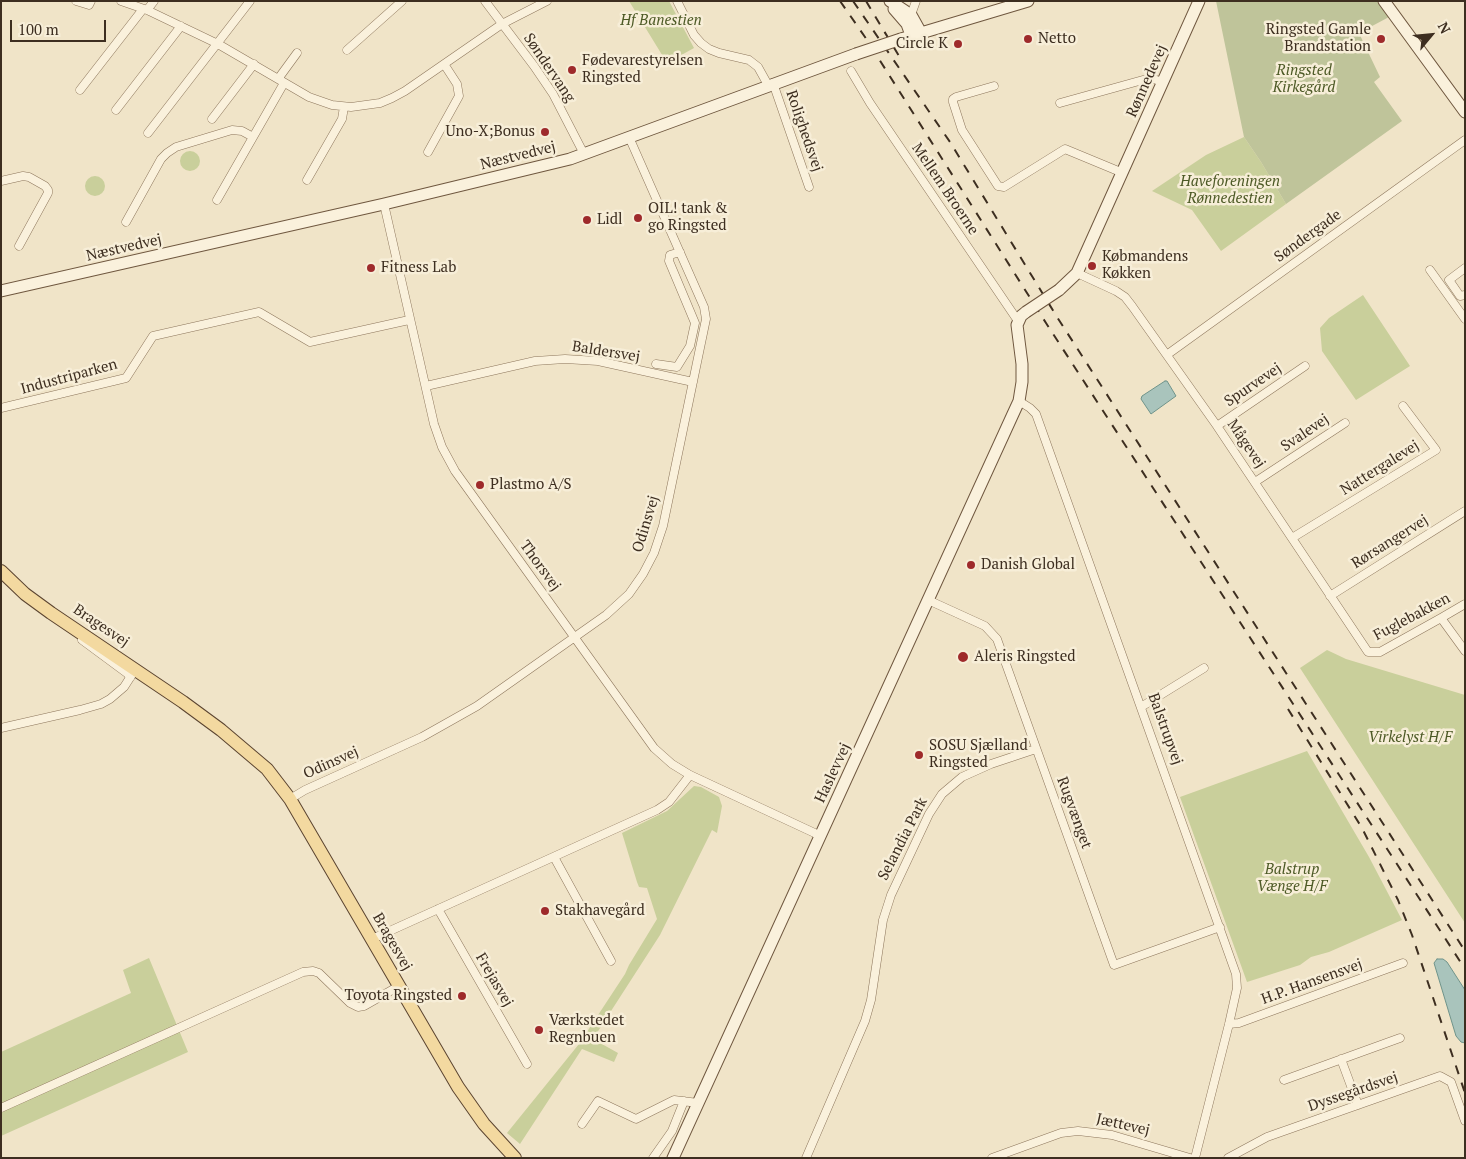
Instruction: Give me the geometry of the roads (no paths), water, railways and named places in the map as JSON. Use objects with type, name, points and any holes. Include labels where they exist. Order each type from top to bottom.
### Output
[{"type":"main road","name":"Bragesvej","points":[[1,571],[25,594],[135,675],[183,702],[239,743],[267,769],[290,799],[458,1087],[484,1124],[515,1158]]},
{"type":"main road","name":"Bragesvej","points":[[51,613],[135,675],[239,743]]},
{"type":"street","points":[[76,1],[89,5],[91,1]]},
{"type":"street","points":[[121,1],[218,44],[322,103],[344,107],[367,106],[392,98],[502,24],[547,1]]},
{"type":"street","points":[[80,90],[154,1]]},
{"type":"street","points":[[148,133],[250,1]]},
{"type":"street","points":[[347,50],[402,1]]},
{"type":"street","name":"Søndervang","points":[[485,1],[553,94],[584,154]]},
{"type":"street","name":"Rolighedsvej","points":[[677,1],[694,35],[701,43],[719,53],[749,60],[758,67],[771,84],[809,187]]},
{"type":"street","points":[[886,1],[903,19],[911,36]]},
{"type":"street","points":[[890,1],[911,15]]},
{"type":"street","points":[[911,36],[911,15],[916,1]]},
{"type":"street","name":"Næstvedvej","points":[[1,291],[384,204],[584,154],[856,54],[1028,1]]},
{"type":"street","name":"Rønnedevej","points":[[1022,316],[1060,290],[1077,273],[1199,1]]},
{"type":"street","points":[[1384,1],[1465,112]]},
{"type":"street","points":[[116,110],[181,26]]},
{"type":"street","points":[[217,200],[297,54]]},
{"type":"street","points":[[212,119],[254,64]]},
{"type":"street","points":[[428,152],[459,96],[457,84],[444,64]]},
{"type":"street","name":"Mellem Broerne","points":[[851,71],[870,103],[1022,316]]},
{"type":"street","points":[[1060,103],[1150,78],[1163,82]]},
{"type":"street","points":[[994,86],[956,97],[953,99],[953,102],[962,130],[998,186],[1004,187],[1065,149],[1123,174]]},
{"type":"street","points":[[307,180],[342,119],[344,107]]},
{"type":"street","points":[[126,222],[161,159],[167,153],[176,147],[232,130],[242,131],[252,137]]},
{"type":"street","name":"Odinsvej","points":[[290,799],[305,790],[422,737],[477,706],[606,615],[629,594],[643,574],[654,552],[663,526],[706,319],[704,307],[629,137]]},
{"type":"street","name":"Søndergade","points":[[1168,354],[1465,140]]},
{"type":"street","points":[[1,181],[23,176],[29,177],[45,186],[48,190],[19,246]]},
{"type":"street","name":"Thorsvej","points":[[384,204],[434,424],[442,447],[455,471],[654,748],[672,764],[690,775],[820,836]]},
{"type":"street","points":[[656,364],[677,367],[690,346],[692,338],[695,323],[668,261],[670,255],[680,252]]},
{"type":"street","points":[[1452,301],[1462,295],[1449,280],[1465,268]]},
{"type":"street","points":[[1430,270],[1465,320]]},
{"type":"street","name":"Mågevej","points":[[1077,273],[1125,297],[1168,354],[1217,426],[1365,650],[1371,653]]},
{"type":"street","name":"Industriparken","points":[[1,408],[126,378],[153,336],[258,312],[310,342],[409,320]]},
{"type":"street","points":[[1019,401],[1022,364],[1017,330],[1022,316]]},
{"type":"street","points":[[692,338],[702,340]]},
{"type":"street","name":"Baldersvej","points":[[426,386],[534,361],[565,359],[598,361],[693,382]]},
{"type":"street","name":"Spurvevej","points":[[1217,426],[1305,366]]},
{"type":"street","name":"Haslevvej","points":[[672,1158],[1019,401]]},
{"type":"street","name":"Balstrupvej","points":[[1019,401],[1036,414],[1236,974],[1237,988],[1229,1024],[1195,1158]]},
{"type":"street","name":"Nattergalevej","points":[[1292,538],[1436,450],[1403,406]]},
{"type":"street","name":"Svalevej","points":[[1255,482],[1345,423]]},
{"type":"street","name":"Rørsangervej","points":[[1330,596],[1465,511]]},
{"type":"street","name":"Rugvænget","points":[[928,600],[985,626],[997,640],[1114,965],[1220,927]]},
{"type":"street","name":"Fuglebakken","points":[[1371,653],[1380,652],[1465,604]]},
{"type":"street","points":[[1441,618],[1465,651]]},
{"type":"street","points":[[1141,707],[1204,668]]},
{"type":"street","points":[[1,728],[52,716],[77,714],[102,708],[121,696],[135,675]]},
{"type":"street","name":"Selandia Park","points":[[807,1157],[865,1021],[872,1000],[882,920],[891,895],[935,805],[942,794],[962,777],[990,764],[1036,749]]},
{"type":"street","points":[[372,940],[657,810],[673,798],[690,775]]},
{"type":"street","points":[[554,857],[611,961]]},
{"type":"street","name":"Frejasvej","points":[[438,909],[526,1064]]},
{"type":"street","name":"H.P. Hansensvej","points":[[1229,1024],[1403,963]]},
{"type":"street","points":[[1,1108],[303,972],[313,971],[319,973],[350,1003],[358,1007],[364,1006],[399,986]]},
{"type":"street","points":[[1284,1080],[1400,1038]]},
{"type":"street","points":[[1341,1059],[1358,1105]]},
{"type":"street","name":"Dyssegårdsvej","points":[[1228,1158],[1267,1137],[1440,1076],[1451,1082],[1465,1121]]},
{"type":"street","points":[[582,1124],[598,1101],[636,1118],[674,1100],[698,1102]]},
{"type":"street","points":[[653,1158],[672,1131],[684,1101]]},
{"type":"street","name":"Jættevej","points":[[992,1158],[1062,1133],[1078,1130],[1112,1135],[1190,1158]]},
{"type":"water","points":[[1167,381],[1176,396],[1151,414],[1141,399],[1142,396]]},
{"type":"water","points":[[1437,959],[1443,959],[1447,962],[1465,990],[1465,1043],[1461,1042],[1456,1036],[1434,963]]},
{"type":"railway","points":[[840,1],[865,37],[1046,323],[1465,969]]},
{"type":"railway","points":[[853,1],[950,142],[1057,317],[1465,951]]},
{"type":"railway","points":[[866,1],[899,56]]},
{"type":"railway","points":[[1288,709],[1362,828],[1398,900],[1412,935],[1465,1093]]},
{"type":"place","name":"Netto","points":[[1028,39]]},
{"type":"place","name":"Ringsted Gamle Brandstation","points":[[1381,39]]},
{"type":"place","name":"Circle K","points":[[958,44]]},
{"type":"place","name":"Fødevarestyrelsen Ringsted","points":[[572,70]]},
{"type":"place","name":"Uno-X;Bonus","points":[[545,132]]},
{"type":"place","name":"OIL! tank & go Ringsted","points":[[638,218]]},
{"type":"place","name":"Lidl","points":[[587,220]]},
{"type":"place","name":"Købmandens Køkken","points":[[1092,266]]},
{"type":"place","name":"Fitness Lab","points":[[371,268]]},
{"type":"place","name":"Plastmo A/S","points":[[480,485]]},
{"type":"place","name":"Danish Global","points":[[971,565]]},
{"type":"place","name":"Aleris Ringsted","points":[[963,657]]},
{"type":"place","name":"SOSU Sjælland Ringsted","points":[[919,755]]},
{"type":"place","name":"Stakhavegård","points":[[545,911]]},
{"type":"place","name":"Toyota Ringsted","points":[[462,996]]},
{"type":"place","name":"Værkstedet Regnbuen","points":[[539,1030]]},
{"type":"park label","name":"Hf Banestien","points":[[661,21]]},
{"type":"park label","name":"Ringsted Kirkegård","points":[[1304,80]]},
{"type":"park label","name":"Haveforeningen Rønnedestien","points":[[1230,190]]},
{"type":"park label","name":"Virkelyst H/F","points":[[1410,738]]},
{"type":"park label","name":"Balstrup Vænge H/F","points":[[1292,878]]}]
